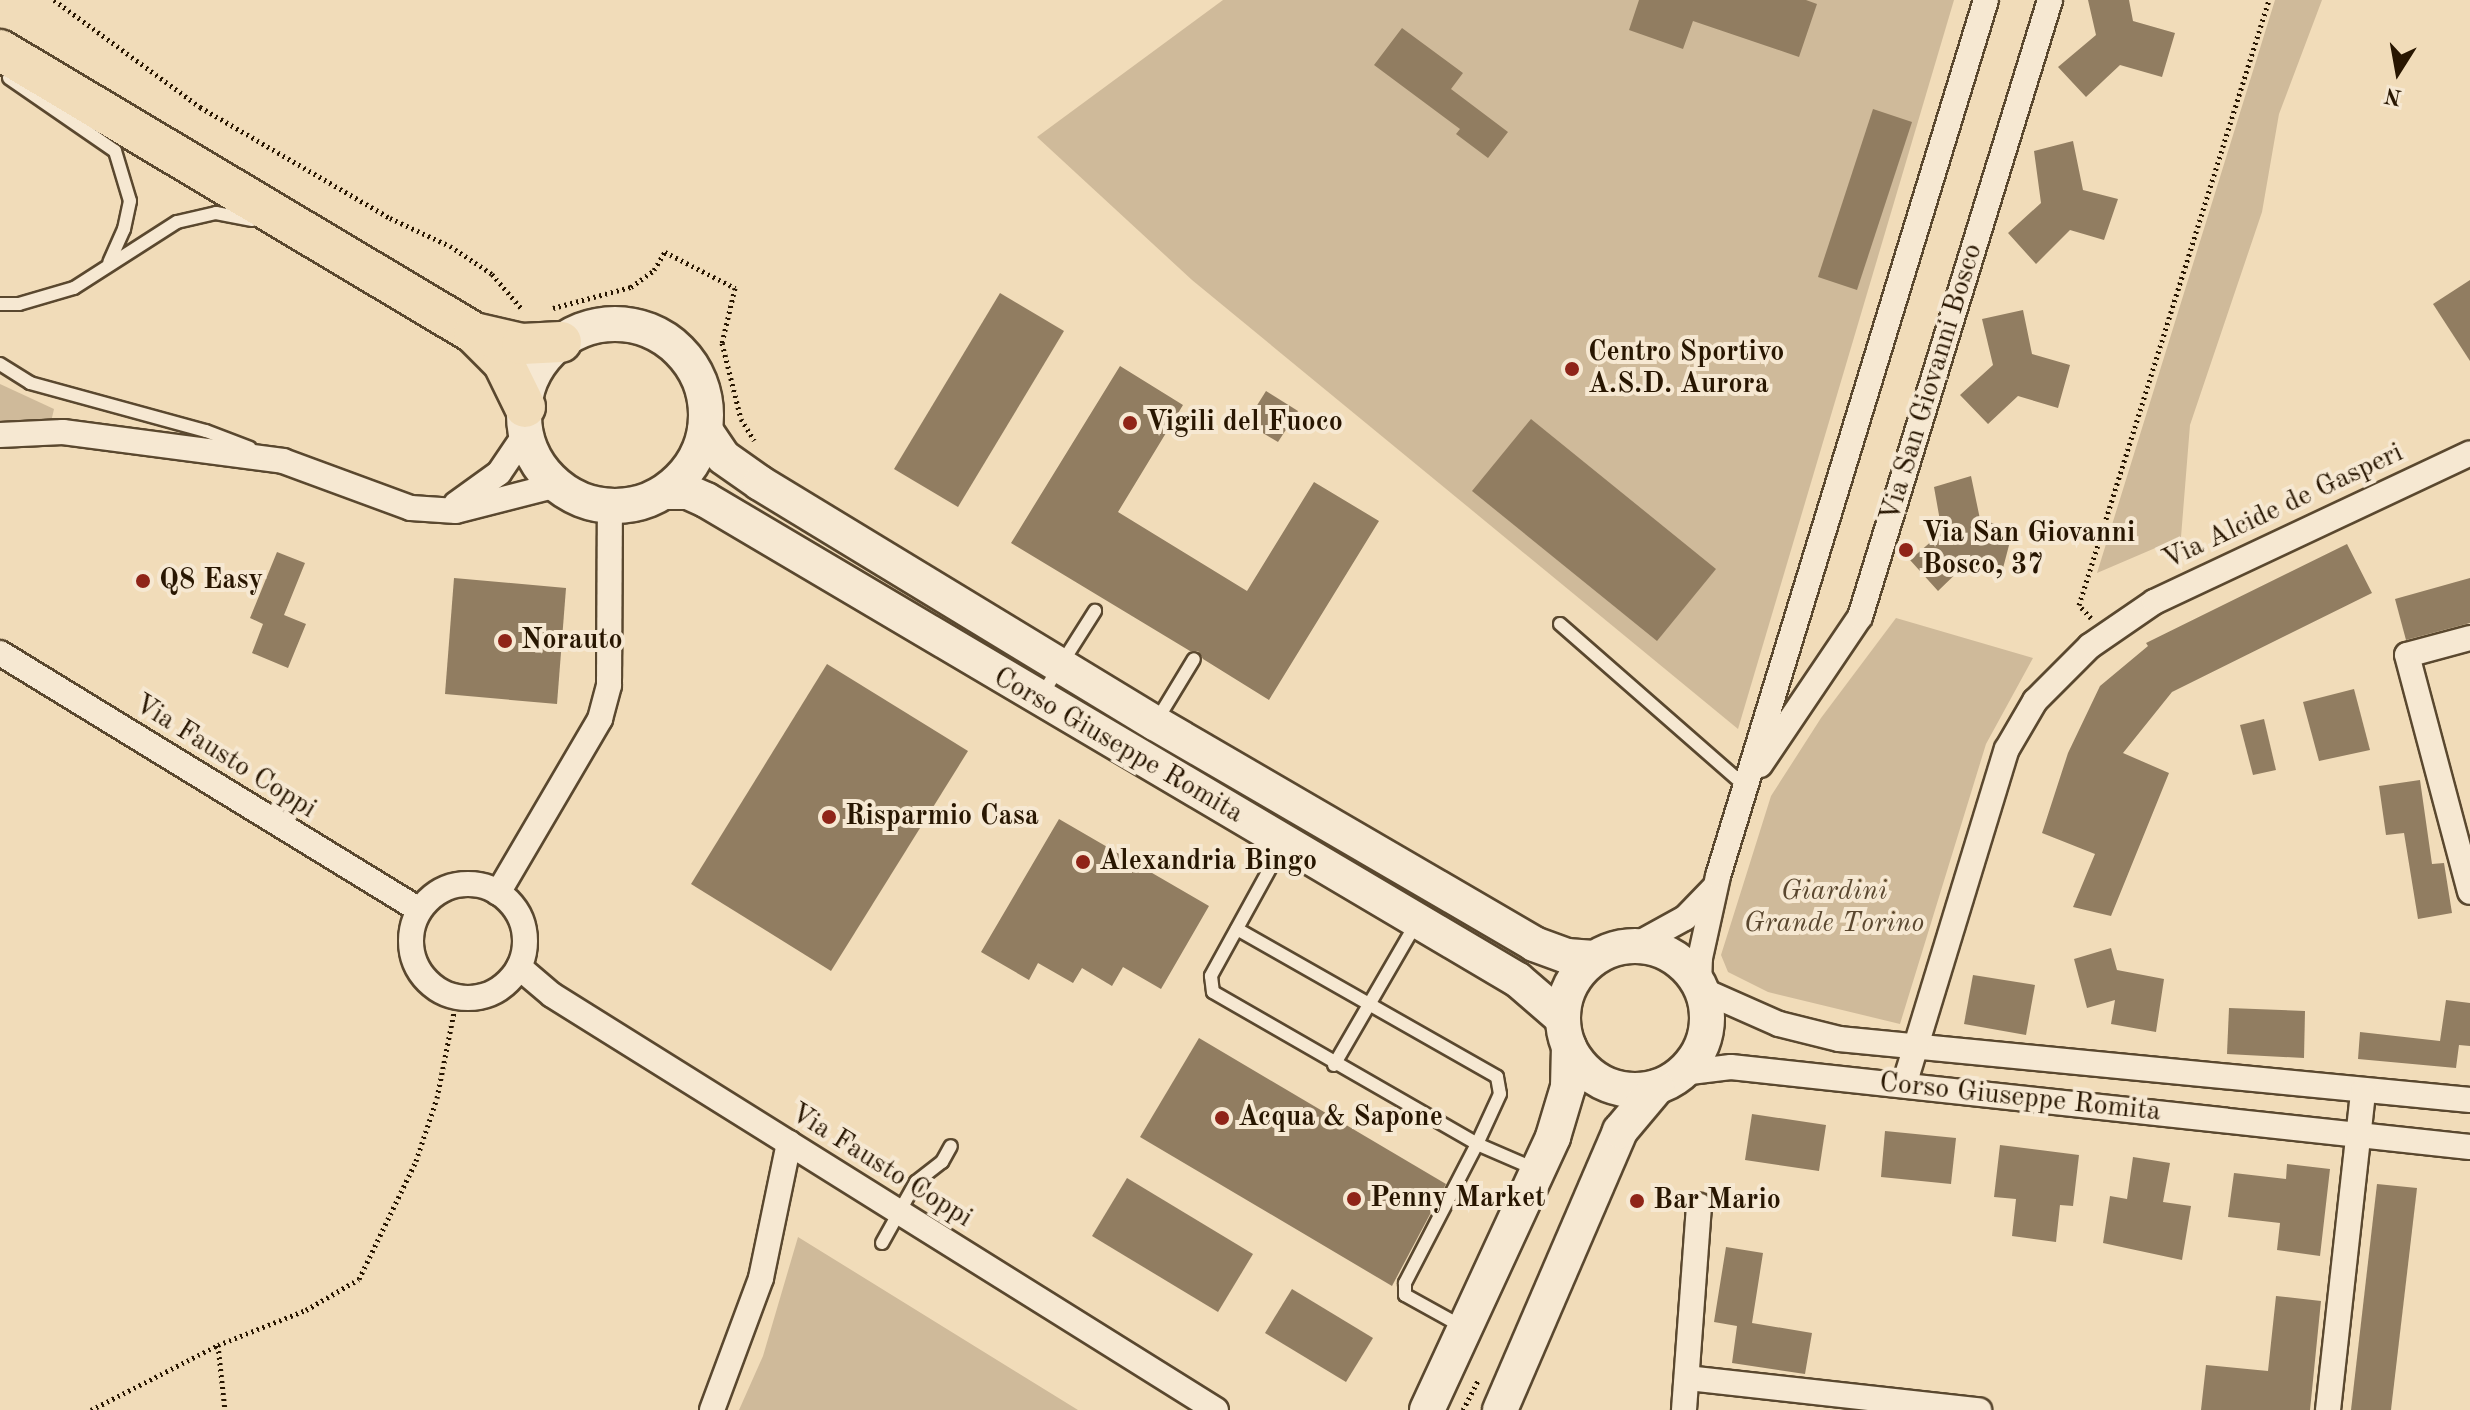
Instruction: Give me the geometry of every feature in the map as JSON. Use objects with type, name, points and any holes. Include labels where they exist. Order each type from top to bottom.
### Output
[{"type":"highway","points":[[0,50],[474,333],[503,362],[525,420]]},
{"type":"highway","points":[[474,333],[522,344],[550,327]]},
{"type":"main road","points":[[609,325],[658,335],[696,373],[705,401],[705,430],[692,465],[665,492],[638,503],[610,506],[582,500],[557,485],[539,464],[525,420],[550,327],[609,325]]},
{"type":"main road","name":"Corso Giuseppe Romita","points":[[705,430],[716,450],[741,471],[1155,723],[1534,944],[1567,956],[1594,958]]},
{"type":"main road","name":"Corso Giuseppe Romita","points":[[665,492],[688,492],[706,500],[1518,980],[1566,1032]]},
{"type":"main road","points":[[1427,1410],[1467,1329],[1566,1096],[1566,1032],[1571,984],[1594,958],[1634,946],[1675,958],[1700,988],[1705,1037],[1620,1131],[1500,1410]]},
{"type":"main road","points":[[1566,1032],[1599,1081],[1627,1090],[1669,1080]]},
{"type":"street","name":"Via San Giovanni Bosco","points":[[1718,876],[1986,0]]},
{"type":"street","name":"Via San Giovanni Bosco","points":[[1745,786],[1860,617],[2050,0]]},
{"type":"street","points":[[442,510],[483,488],[525,420]]},
{"type":"street","points":[[0,435],[63,432],[283,461],[326,473],[397,504],[442,510],[557,485]]},
{"type":"street","name":"Via Alcide de Gasperi","points":[[1904,1085],[2015,730],[2048,686],[2105,633],[2176,590],[2470,453]]},
{"type":"street","points":[[498,893],[600,719],[609,685],[610,506]]},
{"type":"street","points":[[2470,638],[2407,655],[2470,892]]},
{"type":"street","name":"Via Fausto Coppi","points":[[0,653],[419,910]]},
{"type":"street","points":[[1634,946],[1693,913],[1718,876]]},
{"type":"street","points":[[1700,988],[1700,958],[1718,876]]},
{"type":"street","points":[[464,884],[498,893],[511,904],[522,926],[519,967],[493,993],[457,997],[425,979],[415,964],[412,927],[419,910],[446,888],[464,884]]},
{"type":"street","name":"Via Fausto Coppi","points":[[519,967],[552,995],[1216,1410]]},
{"type":"street","name":"Corso Giuseppe Romita","points":[[1700,988],[1792,1029],[1915,1050],[1982,1051],[2470,1100]]},
{"type":"street","name":"Corso Giuseppe Romita","points":[[1669,1080],[1731,1067],[2470,1147]]},
{"type":"street","points":[[2328,1410],[2363,1091]]},
{"type":"street","points":[[712,1410],[759,1286],[789,1143]]},
{"type":"street","points":[[1684,1410],[1699,1206]]},
{"type":"street","points":[[1687,1378],[1979,1410]]},
{"type":"lane","points":[[0,71],[115,151],[130,201],[124,229],[107,265]]},
{"type":"lane","points":[[0,304],[45,299],[74,288],[177,222],[202,215],[230,214],[281,236],[313,255]]},
{"type":"lane","points":[[373,291],[424,304]]},
{"type":"lane","points":[[0,364],[30,383],[206,431],[283,461]]},
{"type":"lane","points":[[1039,699],[1095,611]]},
{"type":"lane","points":[[1560,624],[1745,786]]},
{"type":"lane","points":[[1155,723],[1194,659]]},
{"type":"lane","points":[[1284,843],[1211,976],[1213,992],[1334,1065],[1477,1144],[1537,1170]]},
{"type":"lane","points":[[1334,1065],[1417,922]]},
{"type":"lane","points":[[1237,929],[1497,1077],[1500,1094],[1405,1283],[1405,1295],[1422,1308],[1467,1329]]},
{"type":"lane","points":[[882,1243],[916,1182],[942,1162],[951,1146]]},
{"type":"path","points":[[54,0],[200,107],[390,218],[450,246],[492,274],[518,307],[529,311]]},
{"type":"path","points":[[2105,633],[2079,605],[2269,0]]},
{"type":"path","points":[[550,327],[631,287],[654,270],[665,252],[735,288],[722,343],[741,419],[764,449]]},
{"type":"path","points":[[91,1410],[218,1345],[306,1310],[359,1279],[416,1161],[437,1098],[457,997]]},
{"type":"path","points":[[218,1345],[225,1410]]},
{"type":"green space","name":"Centro Sportivo A.S.D. Aurora","points":[[1223,0],[1954,0],[1738,729],[1192,280],[1037,137]]},
{"type":"green space","points":[[2275,0],[2322,0],[2279,114],[2262,212],[2190,425],[2181,537],[2097,573]]},
{"type":"green space","points":[[0,384],[54,409],[51,422],[0,426]]},
{"type":"green space","name":"Giardini Grande Torino","points":[[1896,618],[2033,658],[1986,744],[1900,1024],[1768,992],[1728,972],[1721,955],[1771,796],[1821,718]]},
{"type":"green space","points":[[798,1237],[1078,1410],[739,1410],[763,1356]]},
{"type":"building","points":[[1639,0],[1806,0],[1817,4],[1799,57],[1693,21],[1683,49],[1629,30]]},
{"type":"building","points":[[2088,0],[2129,0],[2133,21],[2175,33],[2162,77],[2120,65],[2086,97],[2058,67],[2096,35]]},
{"type":"building","points":[[1402,28],[1463,73],[1451,89],[1508,132],[1488,158],[1456,134],[1460,129],[1374,65]]},
{"type":"building","points":[[1873,109],[1912,122],[1857,290],[1818,277]]},
{"type":"building","points":[[2073,141],[2083,190],[2118,199],[2104,240],[2070,230],[2036,264],[2008,233],[2041,203],[2034,151]]},
{"type":"building","points":[[2470,280],[2470,361],[2433,304]]},
{"type":"building","points":[[1000,293],[1064,331],[958,507],[894,469]]},
{"type":"building","points":[[2023,310],[2032,354],[2070,365],[2058,408],[2018,396],[1988,424],[1960,395],[1993,365],[1982,319]]},
{"type":"building","points":[[1120,366],[1183,405],[1118,512],[1247,591],[1314,482],[1379,521],[1269,700],[1203,659],[1198,651],[1190,651],[1011,543]]},
{"type":"building","points":[[1266,391],[1298,411],[1278,442],[1246,423]]},
{"type":"building","points":[[1531,419],[1716,569],[1657,641],[1472,491]]},
{"type":"building","points":[[1971,476],[1980,519],[2013,530],[2002,572],[1968,562],[1938,591],[1910,560],[1942,532],[1934,487]]},
{"type":"building","points":[[2347,544],[2372,593],[2172,692],[2123,753],[2169,773],[2111,916],[2073,907],[2095,854],[2042,833],[2068,753],[2100,686],[2148,646],[2146,643]]},
{"type":"building","points":[[277,552],[305,563],[284,615],[306,624],[288,668],[252,653],[263,624],[250,618]]},
{"type":"building","name":"Norauto","points":[[454,578],[566,588],[557,704],[445,694]]},
{"type":"building","points":[[2470,578],[2470,623],[2406,640],[2395,599]]},
{"type":"building","name":"Risparmio Casa","points":[[827,664],[968,751],[831,971],[691,884]]},
{"type":"building","points":[[2354,689],[2370,750],[2319,761],[2303,702]]},
{"type":"building","points":[[2264,719],[2276,770],[2253,775],[2240,725]]},
{"type":"building","points":[[2420,780],[2432,864],[2444,863],[2452,913],[2418,919],[2404,833],[2386,835],[2379,786]]},
{"type":"building","name":"Alexandria Bingo","points":[[1059,819],[1209,906],[1161,989],[1123,967],[1112,986],[1082,968],[1073,983],[1038,963],[1029,980],[981,952]]},
{"type":"building","points":[[2111,948],[2117,970],[2164,979],[2156,1032],[2111,1024],[2115,1000],[2087,1008],[2074,959]]},
{"type":"building","points":[[1973,975],[2035,985],[2026,1035],[1964,1024]]},
{"type":"building","points":[[2446,1000],[2470,1003],[2470,1046],[2459,1045],[2456,1068],[2358,1059],[2360,1032],[2440,1041]]},
{"type":"building","points":[[2229,1008],[2305,1011],[2304,1058],[2227,1054]]},
{"type":"building","points":[[1199,1038],[1446,1184],[1392,1286],[1140,1137]]},
{"type":"building","points":[[1752,1114],[1826,1125],[1819,1171],[1745,1160]]},
{"type":"building","points":[[1885,1131],[1956,1138],[1951,1184],[1881,1177]]},
{"type":"building","points":[[2000,1145],[2079,1155],[2073,1206],[2060,1205],[2056,1242],[2012,1236],[2016,1199],[1994,1197]]},
{"type":"building","points":[[2133,1157],[2170,1163],[2163,1202],[2191,1206],[2182,1260],[2103,1243],[2110,1196],[2127,1199]]},
{"type":"building","points":[[2287,1164],[2330,1169],[2320,1256],[2277,1250],[2280,1223],[2228,1217],[2234,1173],[2286,1179]]},
{"type":"building","points":[[1127,1178],[1253,1254],[1218,1312],[1092,1236]]},
{"type":"building","points":[[2377,1184],[2417,1188],[2391,1410],[2351,1410]]},
{"type":"building","points":[[1726,1247],[1763,1253],[1752,1323],[1812,1333],[1805,1374],[1732,1363],[1737,1326],[1714,1322]]},
{"type":"building","points":[[1292,1289],[1373,1338],[1346,1382],[1265,1333]]},
{"type":"building","points":[[2276,1296],[2321,1301],[2310,1410],[2201,1410],[2206,1365],[2268,1371]]},
{"type":"place","name":"Centro Sportivo A.S.D. Aurora","points":[[1572,369]]},
{"type":"place","name":"Vigili del Fuoco","points":[[1130,423]]},
{"type":"place","name":"Via San Giovanni Bosco, 37","points":[[1906,550]]},
{"type":"place","name":"Q8 Easy","points":[[143,581]]},
{"type":"place","name":"Norauto","points":[[505,641]]},
{"type":"place","name":"Risparmio Casa","points":[[829,817]]},
{"type":"place","name":"Alexandria Bingo","points":[[1083,862]]},
{"type":"place","name":"Acqua & Sapone","points":[[1222,1118]]},
{"type":"place","name":"Penny Market","points":[[1354,1199]]},
{"type":"place","name":"Bar Mario","points":[[1637,1201]]}]
